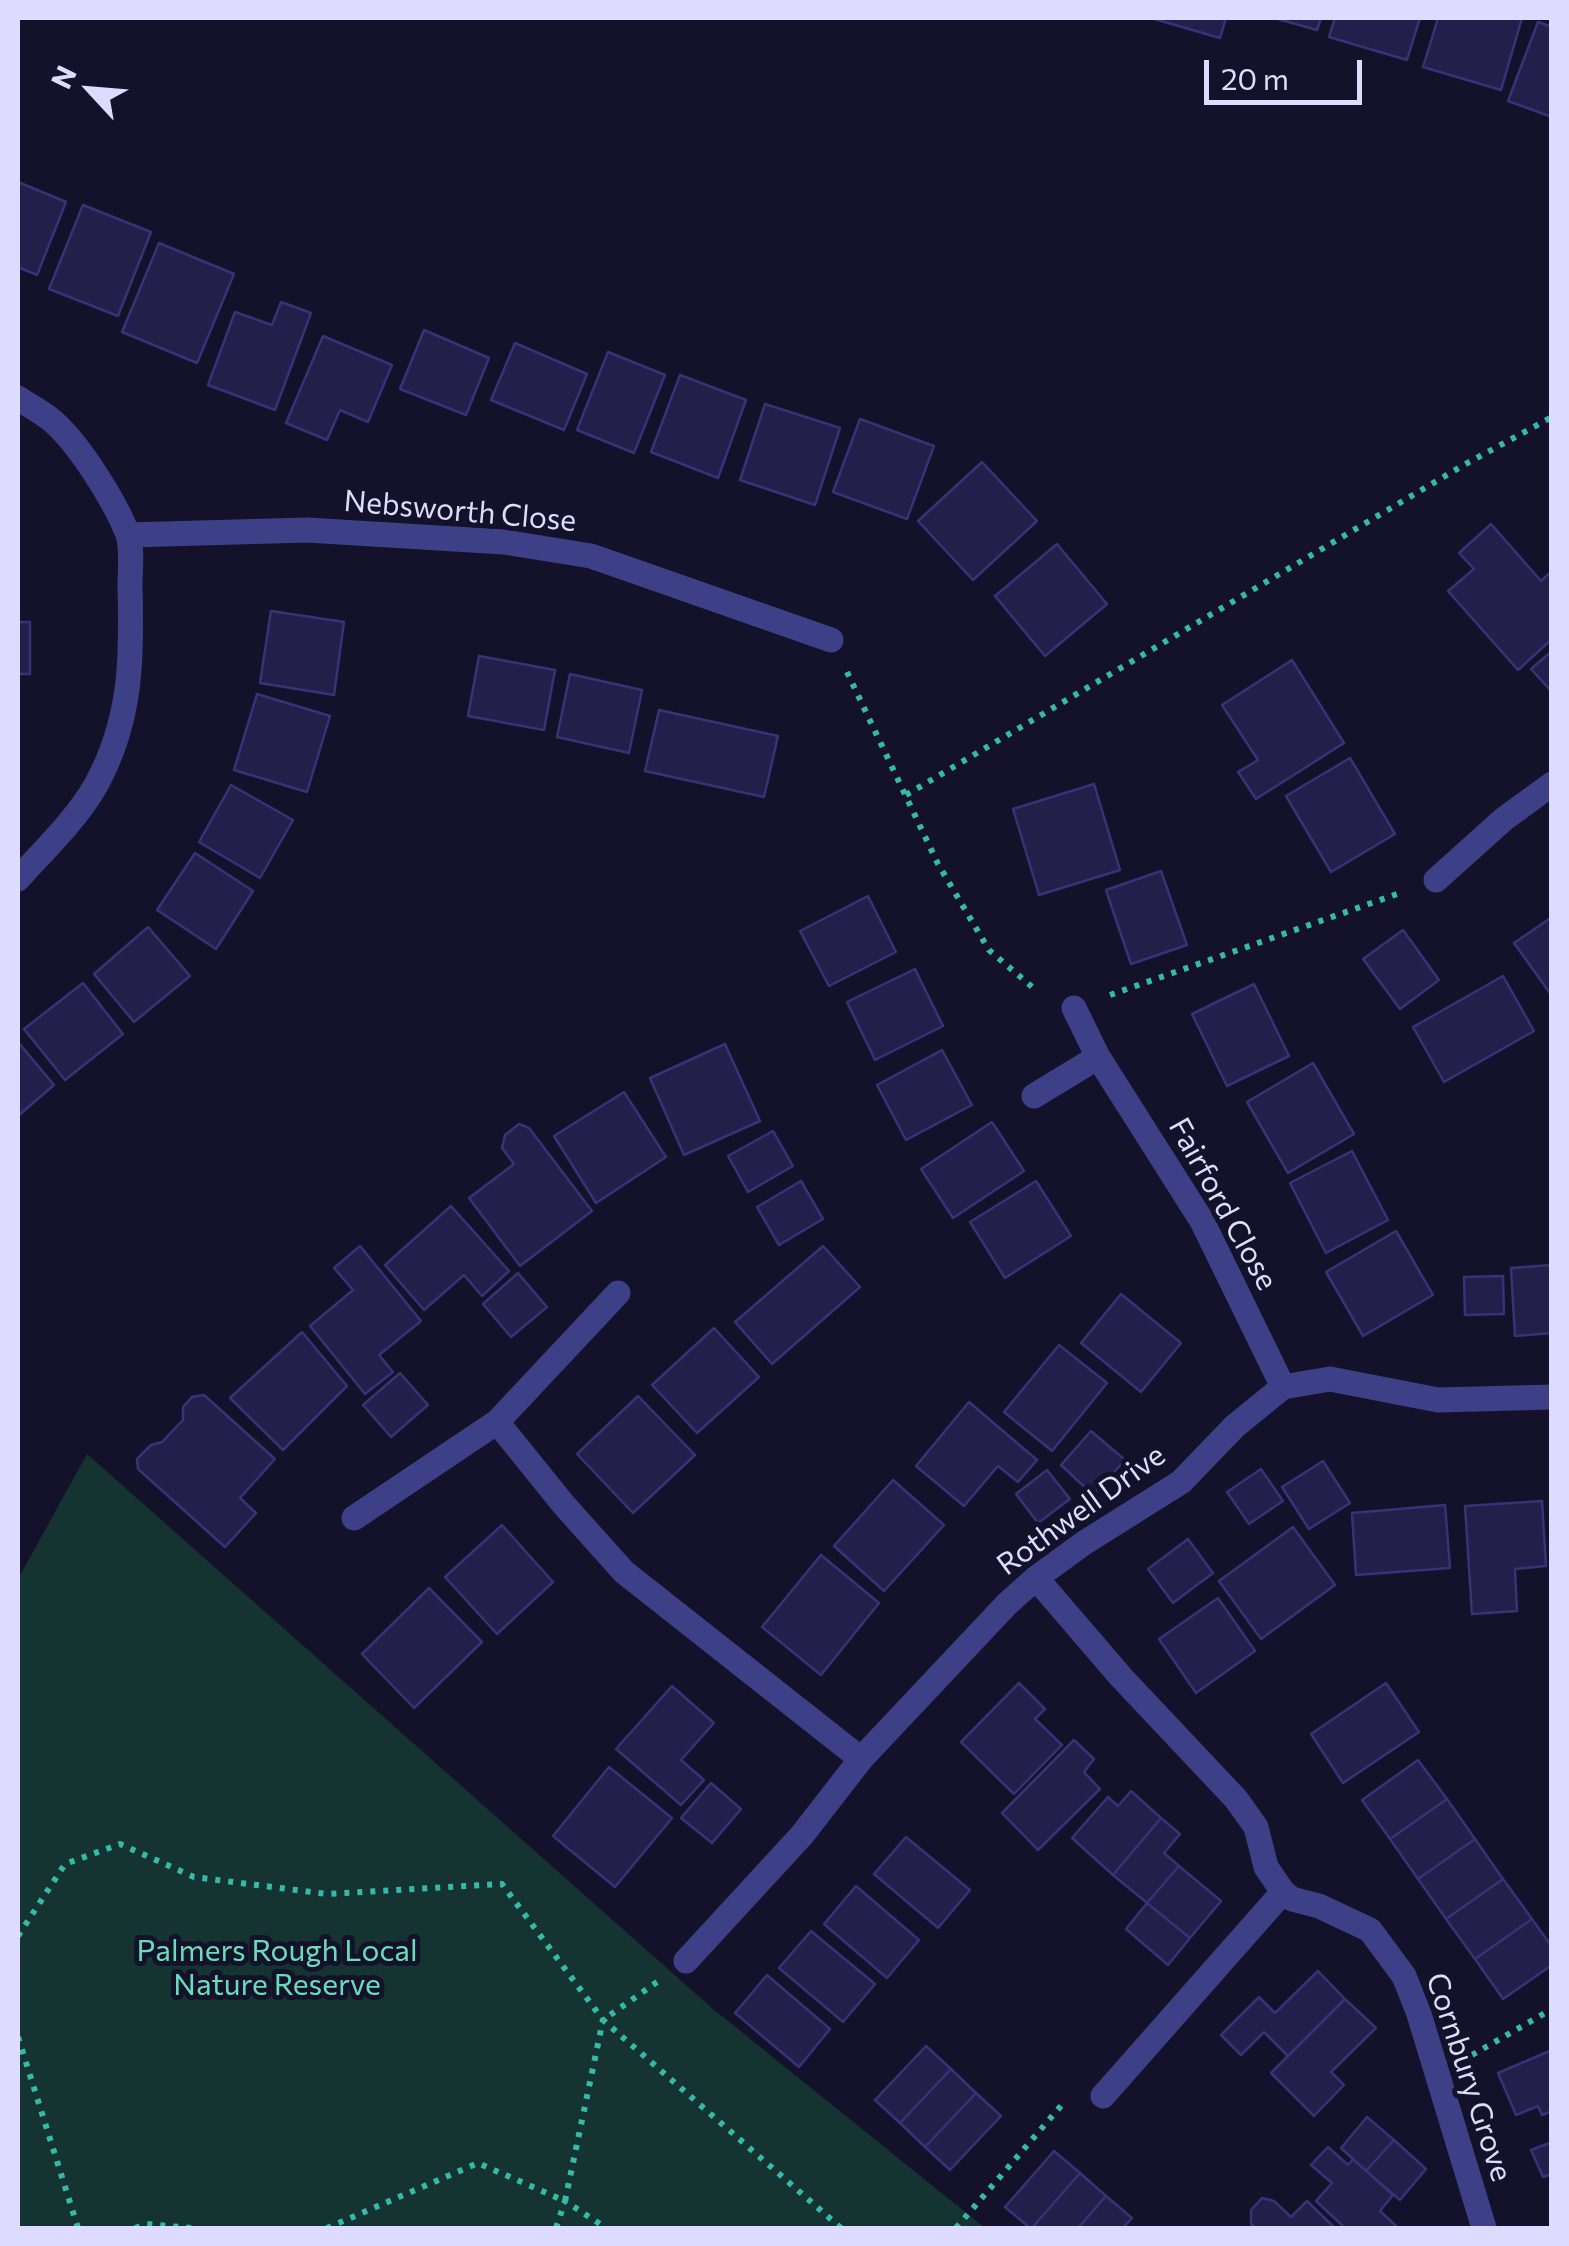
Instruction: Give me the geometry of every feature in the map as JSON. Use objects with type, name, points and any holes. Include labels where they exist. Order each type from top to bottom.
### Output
[{"type":"street","points":[[18,398],[50,419],[72,441],[129,535],[132,657],[126,704],[95,787],[18,879]]},
{"type":"street","name":"Nebsworth Close","points":[[129,535],[306,530],[504,542],[591,556],[831,640]]},
{"type":"street","points":[[1436,880],[1504,819],[1552,784]]},
{"type":"street","name":"Fairford Close","points":[[1074,1008],[1098,1057],[1202,1222],[1283,1387]]},
{"type":"street","points":[[1034,1096],[1098,1057]]},
{"type":"street","points":[[354,1518],[497,1422],[618,1294]]},
{"type":"street","points":[[1283,1387],[1330,1379],[1438,1400],[1552,1397]]},
{"type":"street","name":"Rothwell Drive","points":[[686,1961],[802,1835],[861,1759],[1007,1604],[1084,1543],[1181,1482],[1235,1426],[1283,1387]]},
{"type":"street","points":[[497,1422],[624,1572],[861,1759]]},
{"type":"street","points":[[1036,1578],[1121,1678],[1236,1799],[1256,1827],[1266,1867],[1283,1892],[1103,2096]]},
{"type":"street","name":"Cornbury Grove","points":[[1283,1892],[1370,1930],[1404,1976],[1484,2228]]},
{"type":"path","points":[[906,795],[1462,466],[1552,417]]},
{"type":"path","points":[[831,640],[938,864],[989,950],[1035,990],[1074,1008],[1436,880]]},
{"type":"path","points":[[18,1936],[64,1864],[120,1844],[194,1877],[326,1894],[502,1884],[603,2020],[841,2228]]},
{"type":"path","points":[[556,2228],[566,2201],[603,2020],[686,1961]]},
{"type":"path","points":[[1436,2076],[1552,2009]]},
{"type":"path","points":[[18,2038],[78,2228]]},
{"type":"path","points":[[956,2228],[1083,2080],[1103,2096]]},
{"type":"path","points":[[327,2228],[478,2163],[566,2201],[606,2228]]},
{"type":"path","points":[[135,2228],[146,2224],[192,2228]]},
{"type":"green space","name":"Palmers Rough Local Nature Reserve","points":[[87,1454],[713,2009],[985,2228],[18,2228],[18,1579]]},
{"type":"building","points":[[1151,18],[1226,18],[1220,38]]},
{"type":"building","points":[[1274,18],[1321,18],[1317,30]]},
{"type":"building","points":[[1335,18],[1420,18],[1407,60],[1329,37]]},
{"type":"building","points":[[1438,18],[1522,18],[1501,90],[1423,67]]},
{"type":"building","points":[[1538,22],[1552,27],[1552,117],[1508,101]]},
{"type":"building","points":[[18,182],[66,202],[37,275],[18,267]]},
{"type":"building","points":[[83,205],[151,232],[118,316],[49,289]]},
{"type":"building","points":[[159,243],[234,274],[197,363],[122,332]]},
{"type":"building","points":[[281,302],[311,313],[275,410],[208,385],[235,312],[272,325]]},
{"type":"building","points":[[424,330],[489,358],[466,415],[400,389]]},
{"type":"building","points":[[323,336],[392,365],[368,422],[340,410],[327,440],[286,423]]},
{"type":"building","points":[[515,343],[587,374],[564,430],[491,400]]},
{"type":"building","points":[[608,352],[665,375],[634,453],[577,430]]},
{"type":"building","points":[[680,375],[746,400],[718,478],[651,452]]},
{"type":"building","points":[[765,404],[840,428],[815,505],[740,480]]},
{"type":"building","points":[[860,419],[934,446],[907,519],[833,492]]},
{"type":"building","points":[[982,462],[1037,521],[973,580],[918,521]]},
{"type":"building","points":[[1491,524],[1541,581],[1552,571],[1552,639],[1518,670],[1448,591],[1474,569],[1459,553]]},
{"type":"building","points":[[1057,544],[1107,604],[1045,656],[995,596]]},
{"type":"building","points":[[271,611],[344,622],[334,695],[260,683]]},
{"type":"building","points":[[18,622],[30,622],[30,674],[18,674]]},
{"type":"building","points":[[1552,651],[1552,692],[1531,669]]},
{"type":"building","points":[[479,656],[555,670],[544,730],[468,716]]},
{"type":"building","points":[[1292,660],[1344,743],[1256,799],[1238,772],[1258,760],[1222,705]]},
{"type":"building","points":[[570,674],[642,690],[629,753],[557,737]]},
{"type":"building","points":[[257,694],[330,716],[307,792],[234,770]]},
{"type":"building","points":[[659,710],[778,736],[764,797],[645,771]]},
{"type":"building","points":[[1350,758],[1395,834],[1331,872],[1286,796]]},
{"type":"building","points":[[1094,784],[1120,870],[1039,895],[1013,809]]},
{"type":"building","points":[[231,785],[293,820],[260,878],[199,842]]},
{"type":"building","points":[[195,853],[253,891],[216,949],[157,910]]},
{"type":"building","points":[[1161,871],[1187,945],[1131,964],[1106,890]]},
{"type":"building","points":[[868,896],[896,952],[829,986],[800,931]]},
{"type":"building","points":[[1552,917],[1552,996],[1514,943]]},
{"type":"building","points":[[148,927],[190,976],[134,1022],[94,974]]},
{"type":"building","points":[[1403,930],[1439,980],[1400,1009],[1363,959]]},
{"type":"building","points":[[915,969],[943,1026],[875,1060],[847,1002]]},
{"type":"building","points":[[1503,976],[1534,1031],[1444,1082],[1413,1027]]},
{"type":"building","points":[[83,983],[123,1034],[65,1080],[24,1029]]},
{"type":"building","points":[[1254,984],[1289,1056],[1227,1086],[1192,1014]]},
{"type":"building","points":[[18,1042],[54,1085],[18,1116]]},
{"type":"building","points":[[725,1044],[760,1121],[684,1155],[650,1078]]},
{"type":"building","points":[[942,1050],[972,1105],[906,1140],[877,1085]]},
{"type":"building","points":[[1313,1063],[1354,1134],[1288,1173],[1247,1102]]},
{"type":"building","points":[[624,1092],[666,1157],[596,1203],[554,1136]]},
{"type":"building","points":[[992,1122],[1024,1171],[953,1218],[921,1169]]},
{"type":"building","points":[[519,1124],[529,1128],[592,1211],[520,1266],[469,1198],[514,1164],[502,1148],[505,1135]]},
{"type":"building","points":[[773,1131],[793,1166],[748,1192],[728,1156]]},
{"type":"building","points":[[1352,1151],[1388,1220],[1326,1253],[1290,1183]]},
{"type":"building","points":[[801,1181],[823,1219],[779,1245],[757,1207]]},
{"type":"building","points":[[1036,1181],[1071,1236],[1005,1278],[970,1222]]},
{"type":"building","points":[[451,1206],[509,1271],[482,1296],[464,1275],[424,1310],[385,1265]]},
{"type":"building","points":[[1396,1231],[1433,1295],[1363,1336],[1326,1272]]},
{"type":"building","points":[[360,1246],[421,1321],[379,1355],[393,1372],[365,1394],[310,1326],[353,1290],[334,1268]]},
{"type":"building","points":[[823,1246],[860,1287],[772,1364],[735,1322]]},
{"type":"building","points":[[1552,1265],[1552,1333],[1515,1336],[1511,1268]]},
{"type":"building","points":[[518,1273],[547,1307],[511,1337],[483,1304]]},
{"type":"building","points":[[1503,1276],[1504,1314],[1465,1315],[1464,1277]]},
{"type":"building","points":[[1121,1294],[1181,1343],[1141,1392],[1081,1343]]},
{"type":"building","points":[[714,1328],[759,1377],[697,1433],[652,1385]]},
{"type":"building","points":[[302,1332],[347,1386],[283,1450],[230,1398]]},
{"type":"building","points":[[1059,1345],[1107,1383],[1052,1451],[1004,1412]]},
{"type":"building","points":[[400,1373],[428,1405],[391,1437],[363,1405]]},
{"type":"building","points":[[204,1395],[275,1459],[240,1498],[256,1513],[225,1547],[138,1469],[137,1459],[151,1445],[162,1442],[183,1420],[183,1407],[192,1397]]},
{"type":"building","points":[[638,1396],[695,1455],[633,1513],[577,1454]]},
{"type":"building","points":[[969,1402],[1037,1460],[1018,1482],[998,1466],[964,1506],[916,1466]]},
{"type":"building","points":[[1091,1431],[1125,1460],[1093,1495],[1061,1465]]},
{"type":"building","points":[[1323,1461],[1350,1503],[1309,1529],[1282,1487]]},
{"type":"building","points":[[1261,1469],[1283,1501],[1249,1524],[1227,1492]]},
{"type":"building","points":[[1047,1470],[1070,1499],[1038,1523],[1016,1494]]},
{"type":"building","points":[[893,1480],[944,1525],[884,1591],[834,1546]]},
{"type":"building","points":[[1542,1501],[1546,1566],[1515,1569],[1517,1611],[1472,1614],[1465,1506]]},
{"type":"building","points":[[1445,1505],[1450,1568],[1356,1575],[1352,1513]]},
{"type":"building","points":[[502,1525],[553,1582],[497,1634],[445,1577]]},
{"type":"building","points":[[1293,1527],[1335,1585],[1261,1639],[1219,1581]]},
{"type":"building","points":[[1188,1539],[1213,1573],[1173,1603],[1148,1569]]},
{"type":"building","points":[[821,1555],[879,1603],[821,1675],[762,1627]]},
{"type":"building","points":[[429,1588],[482,1642],[414,1708],[362,1654]]},
{"type":"building","points":[[1218,1598],[1255,1651],[1196,1693],[1159,1639]]},
{"type":"building","points":[[1019,1683],[1045,1709],[1035,1719],[1062,1745],[1014,1794],[961,1742]]},
{"type":"building","points":[[1386,1683],[1419,1732],[1343,1783],[1311,1734]]},
{"type":"building","points":[[672,1686],[714,1723],[681,1760],[704,1780],[681,1805],[616,1749]]},
{"type":"building","points":[[1074,1740],[1094,1759],[1084,1772],[1100,1789],[1038,1850],[1002,1813]]},
{"type":"building","points":[[1418,1760],[1447,1799],[1390,1839],[1362,1800]]},
{"type":"building","points":[[609,1767],[672,1818],[615,1887],[553,1836]]},
{"type":"building","points":[[711,1783],[741,1809],[712,1843],[681,1818]]},
{"type":"building","points":[[1131,1791],[1161,1818],[1113,1875],[1072,1838],[1108,1797],[1118,1806]]},
{"type":"building","points":[[1447,1799],[1475,1839],[1418,1879],[1390,1839]]},
{"type":"building","points":[[1161,1818],[1180,1834],[1164,1853],[1179,1866],[1147,1903],[1113,1875]]},
{"type":"building","points":[[906,1837],[970,1890],[938,1928],[874,1874]]},
{"type":"building","points":[[1475,1839],[1503,1879],[1446,1919],[1418,1879]]},
{"type":"building","points":[[1179,1866],[1221,1901],[1190,1938],[1147,1903]]},
{"type":"building","points":[[1503,1879],[1532,1919],[1475,1959],[1446,1919]]},
{"type":"building","points":[[856,1886],[919,1940],[887,1978],[824,1924]]},
{"type":"building","points":[[1147,1903],[1190,1938],[1168,1965],[1126,1929]]},
{"type":"building","points":[[1532,1919],[1552,1947],[1552,1965],[1503,1999],[1475,1959]]},
{"type":"building","points":[[811,1931],[875,1984],[843,2022],[779,1968]]},
{"type":"building","points":[[1318,1971],[1345,1999],[1288,2056],[1264,2032],[1241,2055],[1221,2035],[1259,1997],[1275,2013]]},
{"type":"building","points":[[767,1975],[830,2029],[799,2067],[735,2013]]},
{"type":"building","points":[[1345,1999],[1376,2028],[1331,2072],[1344,2085],[1314,2116],[1271,2073]]},
{"type":"building","points":[[926,2046],[951,2069],[900,2123],[875,2100]]},
{"type":"building","points":[[1552,2050],[1552,2111],[1542,2115],[1538,2106],[1516,2115],[1498,2073]]},
{"type":"building","points":[[951,2069],[976,2093],[925,2147],[900,2123]]},
{"type":"building","points":[[976,2093],[1001,2116],[950,2170],[925,2147]]},
{"type":"building","points":[[1367,2117],[1394,2140],[1366,2171],[1341,2148]]},
{"type":"building","points":[[1394,2140],[1426,2169],[1400,2200],[1366,2171]]},
{"type":"building","points":[[1552,2142],[1552,2174],[1543,2177],[1531,2150]]},
{"type":"building","points":[[1328,2147],[1348,2165],[1353,2159],[1393,2195],[1380,2211],[1396,2226],[1345,2228],[1316,2201],[1332,2183],[1311,2165]]},
{"type":"building","points":[[1054,2151],[1080,2173],[1030,2228],[1005,2207]]},
{"type":"building","points":[[1080,2173],[1106,2196],[1078,2228],[1032,2228]]},
{"type":"building","points":[[1106,2196],[1132,2218],[1123,2228],[1078,2228]]},
{"type":"building","points":[[1262,2198],[1274,2201],[1291,2217],[1307,2201],[1335,2228],[1256,2228],[1251,2224],[1251,2210]]}]
